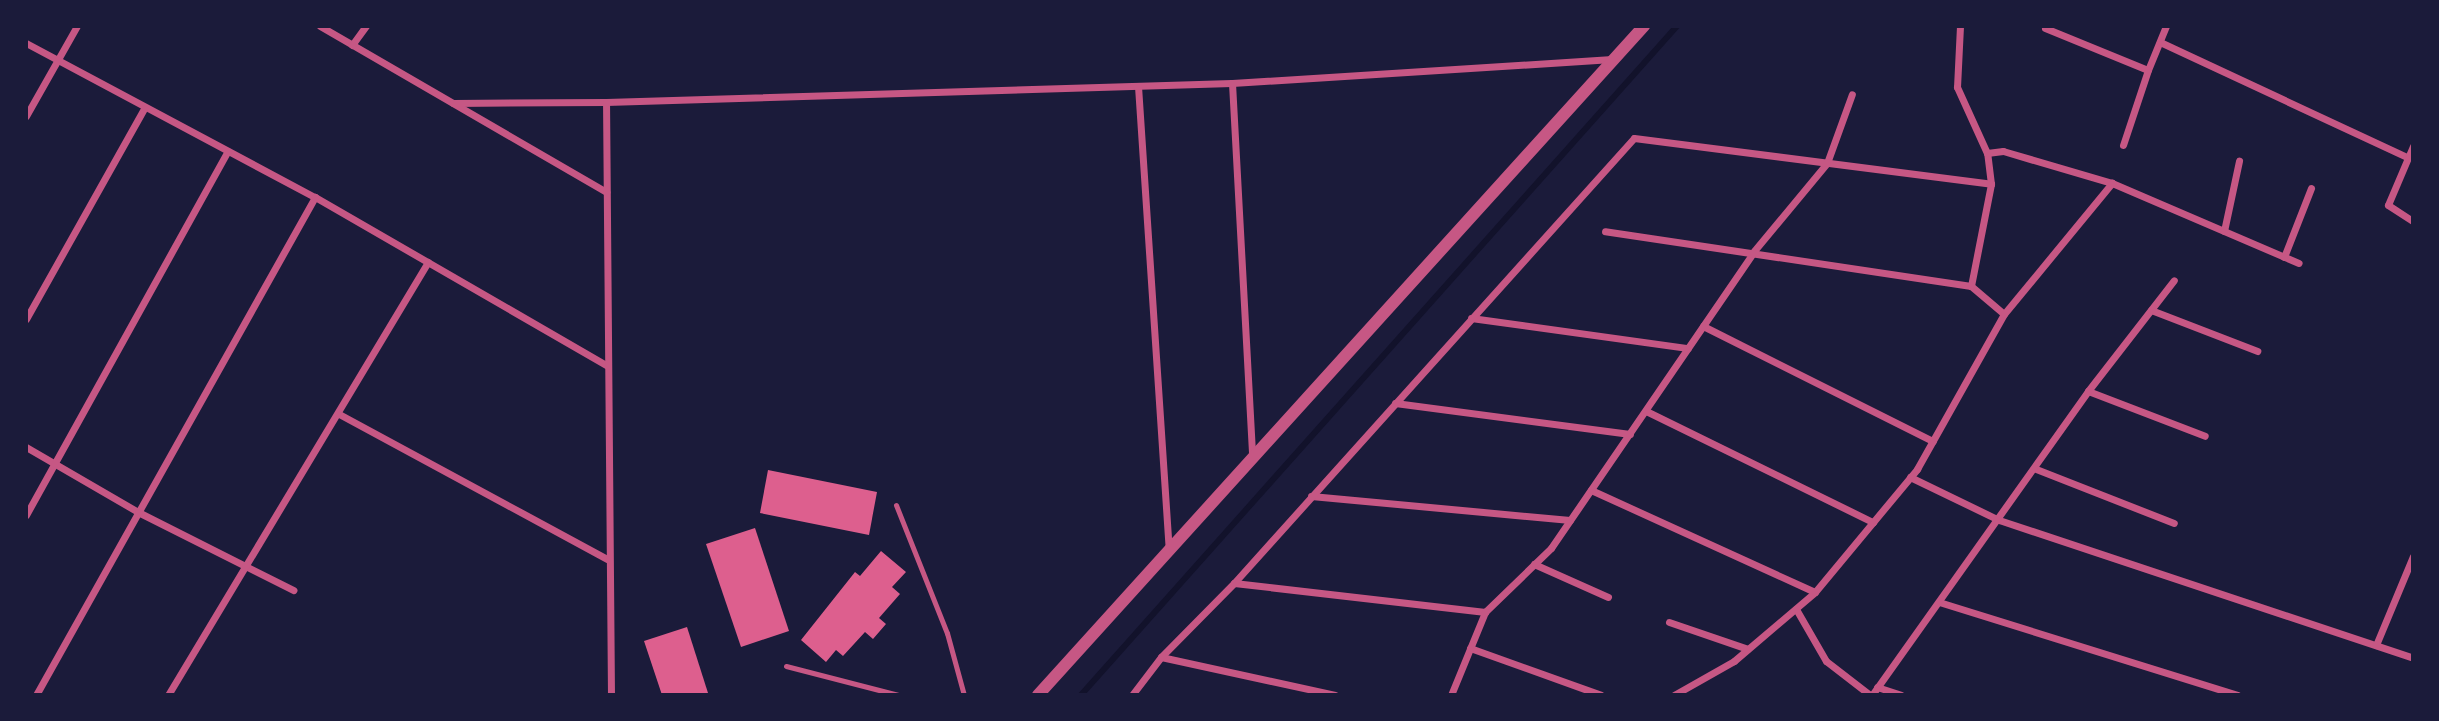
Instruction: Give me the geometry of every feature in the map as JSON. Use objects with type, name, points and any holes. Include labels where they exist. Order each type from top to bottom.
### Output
[{"type":"street","points":[[26,116],[77,26]]},
{"type":"street","points":[[320,26],[606,192]]},
{"type":"street","points":[[352,45],[366,26]]},
{"type":"street","points":[[1038,695],[1644,26]]},
{"type":"street","points":[[1960,26],[1957,87],[1987,153],[1991,184],[1971,286]]},
{"type":"street","points":[[2123,145],[2166,26]]},
{"type":"street","points":[[2045,28],[2148,70]]},
{"type":"street","points":[[2160,42],[2407,157]]},
{"type":"street","points":[[26,43],[144,109],[315,197],[608,366]]},
{"type":"street","points":[[451,103],[606,102],[1138,86],[1613,59]]},
{"type":"street","points":[[1232,82],[1252,458]]},
{"type":"street","points":[[1138,86],[1169,550]]},
{"type":"street","points":[[1451,695],[1485,612],[1534,564],[1570,520],[1754,251],[1827,163],[1852,94]]},
{"type":"street","points":[[606,102],[607,559],[611,695]]},
{"type":"street","points":[[26,319],[144,109]]},
{"type":"street","points":[[1132,695],[1161,657],[1234,583],[1634,138],[1991,184]]},
{"type":"street","points":[[2413,146],[2388,205],[2413,221]]},
{"type":"street","points":[[26,515],[228,151]]},
{"type":"street","points":[[1987,153],[2003,151],[2112,183],[2299,263]]},
{"type":"street","points":[[2224,231],[2239,161]]},
{"type":"street","points":[[1674,695],[1748,649],[1815,592],[1910,477],[2004,314],[2112,183]]},
{"type":"street","points":[[2284,257],[2311,188]]},
{"type":"street","points":[[36,695],[315,197]]},
{"type":"street","points":[[1605,231],[1754,251],[1971,286],[2004,314]]},
{"type":"street","points":[[168,695],[428,262]]},
{"type":"street","points":[[1796,609],[1826,660],[1871,695],[2036,469],[2088,391],[2174,280]]},
{"type":"street","points":[[2151,310],[2257,351]]},
{"type":"street","points":[[1471,318],[1688,348]]},
{"type":"street","points":[[1703,326],[1933,441]]},
{"type":"street","points":[[2088,391],[2205,436]]},
{"type":"street","points":[[1395,403],[1630,434]]},
{"type":"street","points":[[1646,411],[1872,522]]},
{"type":"street","points":[[339,414],[607,559]]},
{"type":"street","points":[[26,447],[138,512],[293,590]]},
{"type":"street","points":[[2036,469],[2174,523]]},
{"type":"street","points":[[1910,477],[1999,520],[2413,657]]},
{"type":"street","points":[[1591,490],[1815,592]]},
{"type":"street","points":[[1311,496],[1570,520]]},
{"type":"street","points":[[2376,645],[2413,556]]},
{"type":"street","points":[[1534,564],[1608,597]]},
{"type":"street","points":[[1234,583],[1485,612]]},
{"type":"street","points":[[1939,602],[2238,695]]},
{"type":"street","points":[[1669,622],[1748,649]]},
{"type":"street","points":[[1470,648],[1601,695]]},
{"type":"street","points":[[1161,657],[1335,695]]},
{"type":"street","points":[[1877,687],[1901,695]]},
{"type":"lane","points":[[896,505],[947,633],[964,695]]},
{"type":"lane","points":[[786,666],[898,695]]},
{"type":"building","points":[[768,470],[877,492],[869,535],[760,513]]},
{"type":"building","points":[[755,528],[789,631],[741,647],[706,544]]},
{"type":"building","points":[[881,551],[906,572],[892,587],[900,594],[879,618],[886,624],[873,639],[865,632],[843,656],[836,650],[826,662],[801,640],[855,572],[860,576]]},
{"type":"building","points":[[687,627],[708,693],[662,695],[644,641]]},
{"type":"waterway","points":[[1081,695],[1677,26]]}]
